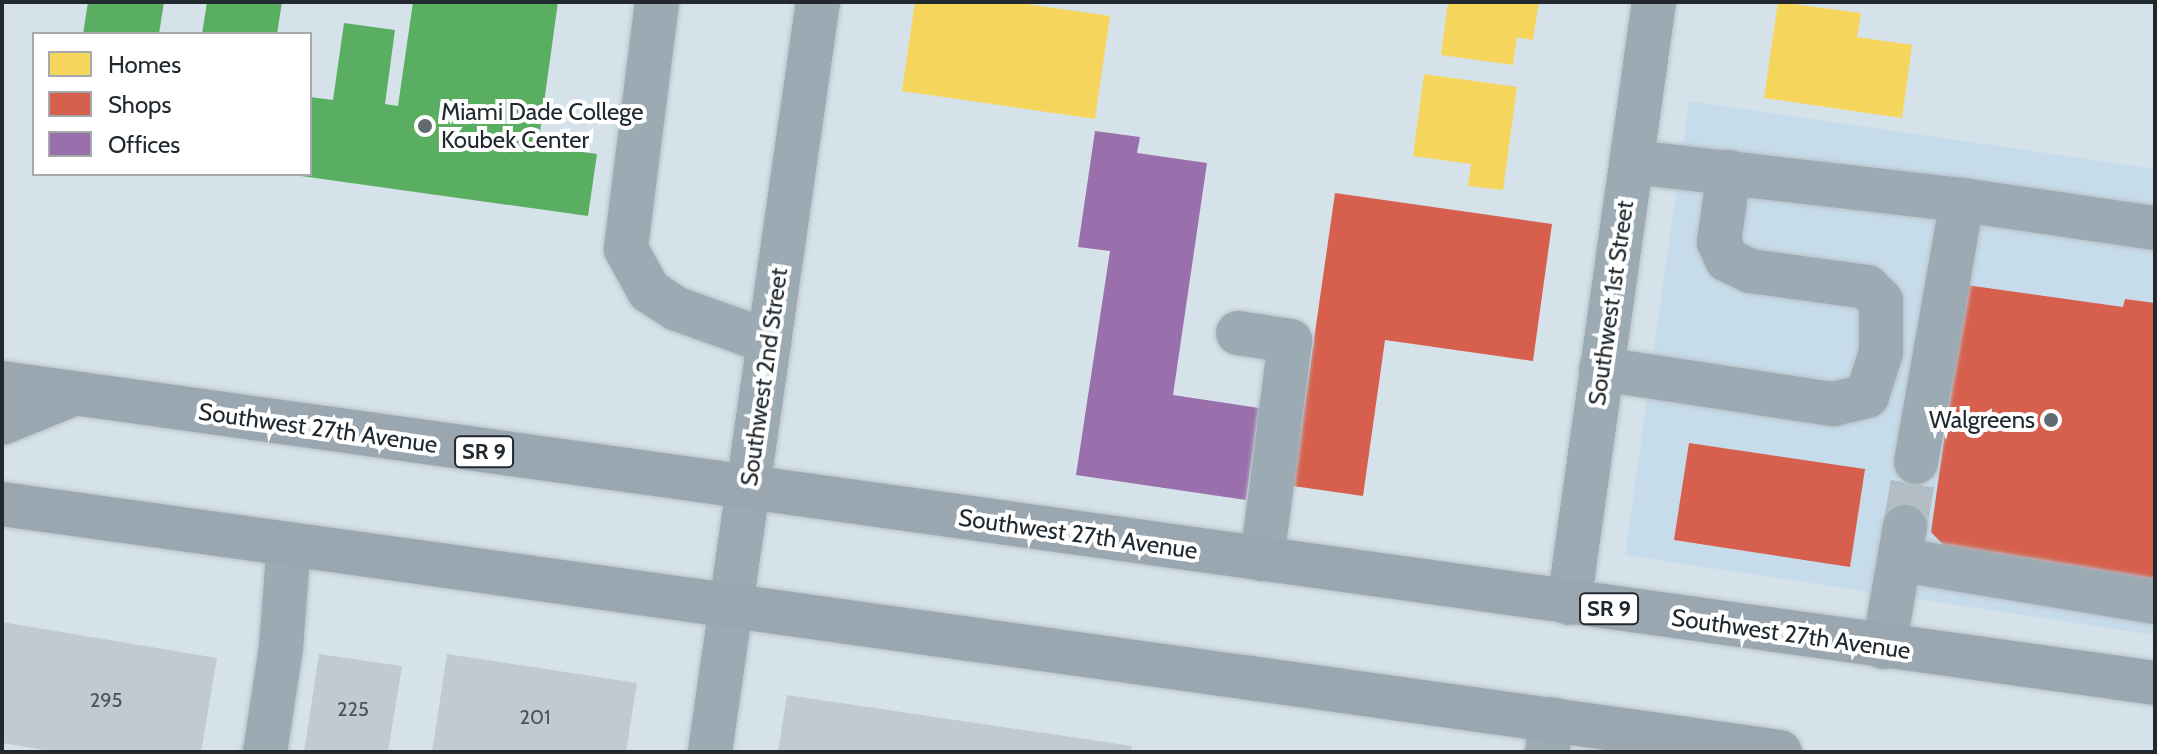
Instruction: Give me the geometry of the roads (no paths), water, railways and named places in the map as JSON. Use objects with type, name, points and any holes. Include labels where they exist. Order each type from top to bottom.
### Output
[{"type":"highway","name":"Southwest 27th Avenue","points":[[2,383],[2155,683]]},
{"type":"highway","points":[[2,423],[73,394]]},
{"type":"highway","points":[[2,504],[731,604],[1549,735],[1780,752]]},
{"type":"street","points":[[657,2],[626,249],[649,291],[677,309],[769,342]]},
{"type":"street","name":"Southwest 2nd Street","points":[[710,752],[818,2]]},
{"type":"street","name":"Southwest 1st Street","points":[[1569,603],[1654,2]]},
{"type":"street","points":[[1632,162],[1962,200],[2155,228]]},
{"type":"street","points":[[1601,369],[1833,404],[1867,396],[1881,352],[1881,301],[1867,287],[1750,271],[1727,260],[1719,242],[1729,172]]},
{"type":"street","points":[[1916,462],[1962,200]]},
{"type":"street","points":[[1238,333],[1290,341],[1262,559]]},
{"type":"street","points":[[265,752],[281,647],[289,544]]},
{"type":"street","points":[[1884,647],[1903,544],[2155,602]]},
{"type":"tunnel","points":[[1905,527],[1916,462]]},
{"type":"place","name":"Miami Dade College Koubek Center","points":[[425,126]]},
{"type":"place","name":"Walgreens","points":[[2051,420]]}]
